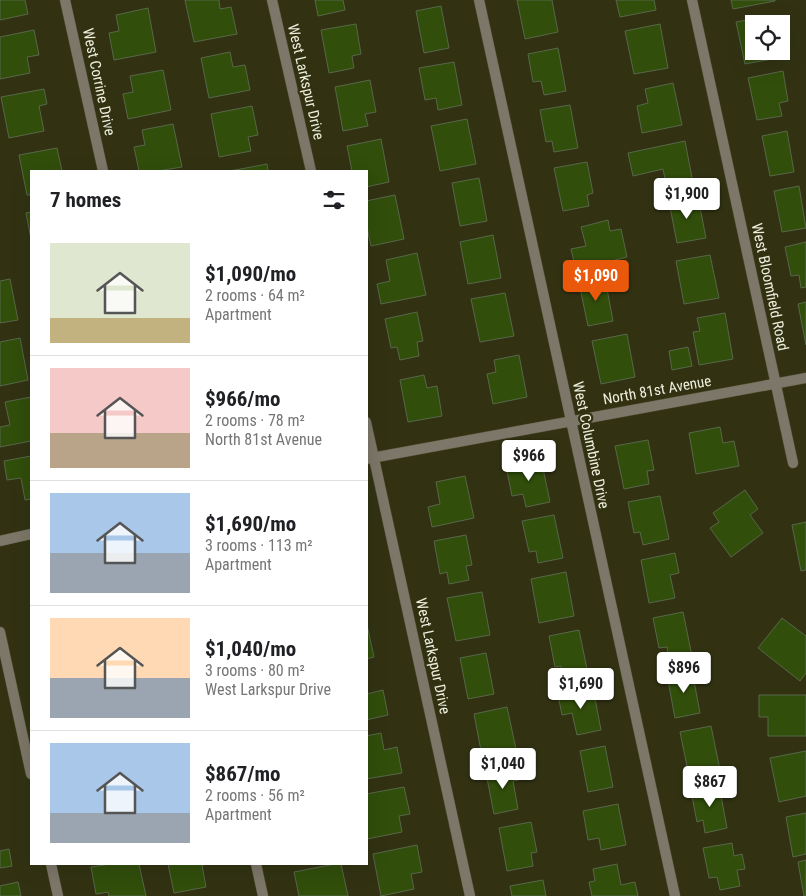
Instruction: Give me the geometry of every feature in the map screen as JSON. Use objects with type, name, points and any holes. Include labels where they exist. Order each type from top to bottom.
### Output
[{"type":"street","name":"West Corrine Drive","points":[[66,0],[103,170]]},
{"type":"street","name":"West Larkspur Drive","points":[[272,0],[310,170]]},
{"type":"street","name":"West Columbine Drive","points":[[479,0],[675,896]]},
{"type":"street","name":"West Bloomfield Road","points":[[692,0],[793,463]]},
{"type":"street","name":"North 81st Avenue","points":[[370,458],[806,378]]},
{"type":"street","name":"West Larkspur Drive","points":[[368,440],[370,458],[470,896]]},
{"type":"street","points":[[0,541],[30,534]]},
{"type":"street","points":[[0,632],[30,769]]},
{"type":"street","points":[[51,865],[58,896]]},
{"type":"street","points":[[256,865],[263,896]]},
{"type":"building","points":[[0,0],[25,0],[28,14],[0,20]]},
{"type":"building","points":[[185,0],[219,0],[220,9],[231,7],[237,34],[194,42]]},
{"type":"building","points":[[315,0],[343,0],[345,10],[318,16]]},
{"type":"building","points":[[517,0],[552,0],[558,32],[525,39]]},
{"type":"building","points":[[616,0],[654,0],[656,10],[620,17]]},
{"type":"building","points":[[731,0],[775,0],[775,1],[733,9]]},
{"type":"building","points":[[441,6],[449,48],[424,53],[416,11]]},
{"type":"building","points":[[148,8],[156,52],[114,60],[109,33],[119,31],[116,15]]},
{"type":"building","points":[[745,20],[745,60],[767,60],[745,64],[736,22]]},
{"type":"building","points":[[356,24],[361,54],[352,56],[354,68],[329,73],[321,30]]},
{"type":"building","points":[[660,24],[668,68],[634,74],[625,31]]},
{"type":"building","points":[[34,30],[39,55],[27,57],[30,73],[0,79],[0,37]]},
{"type":"building","points":[[558,48],[566,91],[544,95],[541,81],[533,82],[528,54]]},
{"type":"building","points":[[230,52],[233,67],[245,65],[250,90],[209,98],[201,58]]},
{"type":"building","points":[[454,62],[462,105],[438,110],[436,98],[425,100],[419,68]]},
{"type":"building","points":[[163,70],[171,110],[128,119],[123,94],[133,92],[130,76]]},
{"type":"building","points":[[783,71],[788,101],[779,103],[782,116],[757,120],[748,78]]},
{"type":"building","points":[[370,80],[376,112],[365,114],[368,126],[343,131],[335,87]]},
{"type":"building","points":[[673,83],[682,125],[642,133],[637,106],[648,103],[645,89]]},
{"type":"building","points":[[44,89],[47,104],[39,106],[44,131],[9,138],[1,97]]},
{"type":"building","points":[[570,105],[578,148],[554,152],[552,141],[546,142],[540,110]]},
{"type":"building","points":[[252,106],[258,135],[248,137],[251,151],[219,157],[211,114]]},
{"type":"building","points":[[467,119],[476,164],[440,171],[431,126]]},
{"type":"building","points":[[173,124],[182,167],[164,170],[139,170],[134,147],[145,145],[142,130]]},
{"type":"building","points":[[787,131],[794,172],[770,176],[762,136]]},
{"type":"building","points":[[381,139],[389,182],[368,187],[368,170],[352,170],[347,146]]},
{"type":"building","points":[[685,141],[693,183],[667,188],[663,169],[633,176],[628,153]]},
{"type":"building","points":[[57,148],[62,170],[30,170],[30,195],[27,195],[19,155]]},
{"type":"building","points":[[587,162],[593,193],[587,195],[589,206],[563,211],[554,168]]},
{"type":"building","points":[[267,164],[268,170],[235,170]]},
{"type":"building","points":[[479,178],[487,221],[460,226],[452,183]]},
{"type":"building","points":[[799,186],[806,228],[782,232],[774,191]]},
{"type":"building","points":[[395,195],[404,239],[371,246],[368,232],[368,201]]},
{"type":"building","points":[[698,197],[706,238],[677,243],[669,202]]},
{"type":"building","points":[[30,212],[30,234],[26,213]]},
{"type":"building","points":[[608,220],[610,231],[621,229],[627,257],[576,270],[571,249],[586,246],[581,227]]},
{"type":"building","points":[[493,235],[501,278],[468,284],[460,242]]},
{"type":"building","points":[[806,242],[806,287],[801,288],[799,275],[791,276],[785,247]]},
{"type":"building","points":[[417,253],[426,295],[381,304],[377,284],[390,281],[386,260]]},
{"type":"building","points":[[710,255],[719,298],[684,304],[676,261]]},
{"type":"building","points":[[605,278],[613,321],[588,326],[579,283]]},
{"type":"building","points":[[10,279],[18,320],[0,323],[0,281]]},
{"type":"building","points":[[505,293],[514,336],[480,342],[471,299]]},
{"type":"building","points":[[806,302],[806,345],[798,304]]},
{"type":"building","points":[[417,312],[423,341],[417,342],[419,356],[400,360],[397,347],[391,348],[385,319]]},
{"type":"building","points":[[725,313],[733,359],[699,365],[693,332],[700,331],[697,318]]},
{"type":"building","points":[[627,334],[635,377],[601,384],[592,341]]},
{"type":"building","points":[[20,338],[28,380],[0,386],[0,342]]},
{"type":"building","points":[[688,347],[692,366],[672,370],[669,351]]},
{"type":"building","points":[[519,355],[527,397],[493,404],[487,374],[496,372],[494,360]]},
{"type":"building","points":[[424,375],[427,388],[437,386],[442,416],[408,422],[400,380]]},
{"type":"building","points":[[30,397],[30,441],[0,447],[0,427],[10,425],[5,402]]},
{"type":"building","points":[[720,427],[723,443],[734,441],[739,466],[696,474],[689,433]]},
{"type":"building","points":[[648,440],[654,470],[647,471],[649,484],[624,489],[615,446]]},
{"type":"building","points":[[30,456],[30,499],[25,500],[21,478],[7,480],[4,461]]},
{"type":"building","points":[[541,459],[550,502],[526,507],[523,494],[512,496],[506,466]]},
{"type":"building","points":[[465,476],[474,518],[432,527],[428,507],[440,504],[436,482]]},
{"type":"building","points":[[745,490],[758,509],[750,515],[763,533],[731,557],[710,528],[719,522],[713,513]]},
{"type":"building","points":[[660,496],[669,539],[643,545],[640,532],[634,533],[628,502]]},
{"type":"building","points":[[554,515],[563,558],[538,563],[536,551],[529,552],[522,521]]},
{"type":"building","points":[[806,522],[806,570],[801,571],[792,525]]},
{"type":"building","points":[[466,535],[472,565],[466,566],[469,580],[449,584],[447,572],[440,574],[434,541]]},
{"type":"building","points":[[675,553],[679,573],[670,575],[675,598],[649,603],[641,560]]},
{"type":"building","points":[[566,572],[574,616],[539,623],[531,579]]},
{"type":"building","points":[[482,592],[490,635],[456,641],[447,598]]},
{"type":"building","points":[[683,612],[692,656],[669,660],[667,647],[659,648],[653,618]]},
{"type":"building","points":[[782,618],[806,636],[806,673],[800,681],[758,648]]},
{"type":"building","points":[[368,629],[374,657],[368,658]]},
{"type":"building","points":[[579,630],[588,674],[563,679],[561,666],[555,667],[549,636]]},
{"type":"building","points":[[486,653],[494,694],[468,699],[460,658]]},
{"type":"building","points":[[692,670],[700,713],[675,718],[667,675]]},
{"type":"building","points":[[593,688],[601,730],[577,735],[572,713],[562,715],[558,695]]},
{"type":"building","points":[[383,690],[388,715],[368,720],[368,694]]},
{"type":"building","points":[[759,695],[806,695],[806,736],[768,736],[768,717],[759,717]]},
{"type":"building","points":[[507,707],[516,749],[482,756],[474,714]]},
{"type":"building","points":[[711,726],[720,770],[689,776],[680,732]]},
{"type":"building","points":[[381,733],[384,750],[397,747],[402,773],[368,779],[368,736]]},
{"type":"building","points":[[605,746],[613,787],[588,792],[580,751]]},
{"type":"building","points":[[806,751],[806,796],[779,802],[770,758]]},
{"type":"building","points":[[516,767],[519,780],[513,781],[518,809],[494,814],[486,773]]},
{"type":"building","points":[[719,785],[727,828],[705,833],[703,820],[697,822],[691,791]]},
{"type":"building","points":[[404,787],[410,814],[399,816],[402,832],[368,839],[368,794]]},
{"type":"building","points":[[618,804],[626,845],[601,850],[599,838],[588,840],[583,811]]},
{"type":"building","points":[[806,813],[806,854],[793,857],[786,817]]},
{"type":"building","points":[[531,822],[537,852],[531,853],[533,866],[507,871],[499,828]]},
{"type":"building","points":[[732,843],[734,856],[742,854],[745,869],[737,870],[740,886],[720,890],[717,877],[709,878],[703,848]]},
{"type":"building","points":[[417,845],[422,872],[411,874],[414,889],[381,896],[373,854]]},
{"type":"building","points":[[9,849],[12,866],[0,868],[0,851]]},
{"type":"building","points":[[806,860],[806,896],[804,896],[798,862]]},
{"type":"building","points":[[617,864],[621,885],[635,882],[638,896],[592,896],[589,882],[595,881],[593,869]]},
{"type":"building","points":[[139,865],[146,896],[109,896],[108,892],[96,894],[91,867]]},
{"type":"building","points":[[168,865],[202,865],[206,887],[174,893]]},
{"type":"building","points":[[330,865],[341,865],[348,896],[299,896],[294,872]]},
{"type":"building","points":[[543,880],[546,896],[512,896],[510,886]]},
{"type":"building","points":[[18,882],[21,896],[0,896],[0,886]]}]
